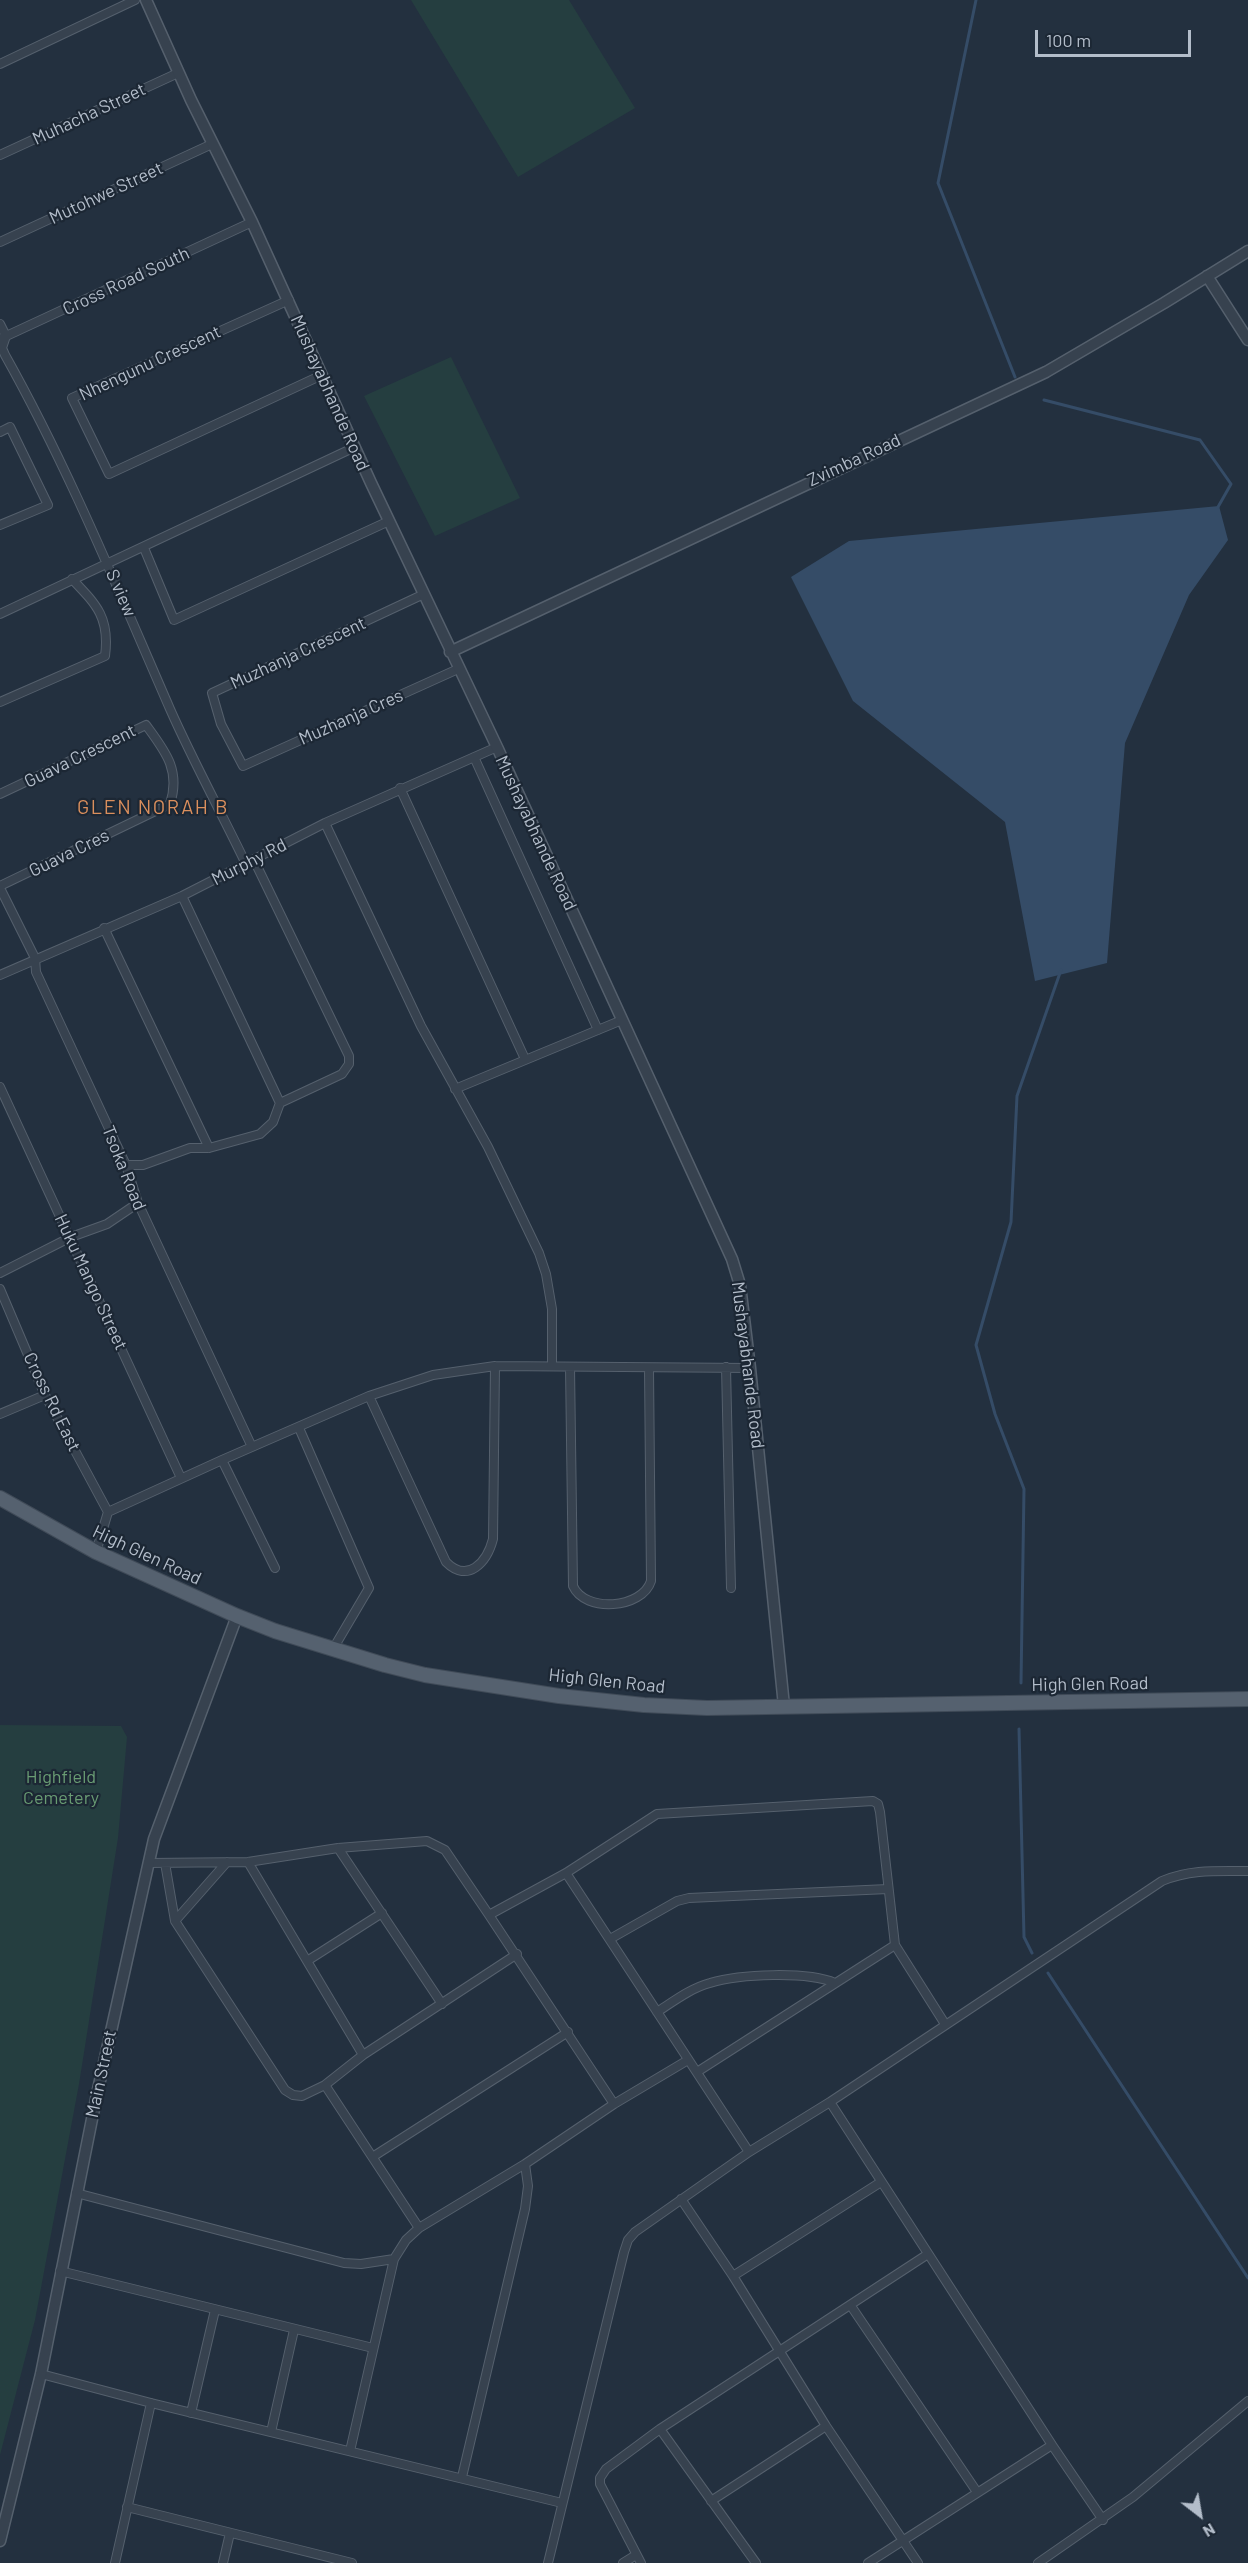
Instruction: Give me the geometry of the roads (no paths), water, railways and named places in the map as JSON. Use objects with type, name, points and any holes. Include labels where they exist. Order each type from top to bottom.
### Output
[{"type":"main road","name":"High Glen Road","points":[[0,1498],[96,1552],[237,1616],[275,1631],[425,1675],[559,1696],[644,1705],[707,1707],[1248,1700]]},
{"type":"street","points":[[0,64],[135,0]]},
{"type":"street","name":"Mushayabhande Road","points":[[146,0],[212,144],[289,300],[389,521],[497,747],[732,1259],[740,1285],[750,1368],[784,1706]]},
{"type":"street","name":"Muhacha Street","points":[[0,155],[178,72]]},
{"type":"street","name":"Mutohwe Street","points":[[0,242],[212,144]]},
{"type":"street","name":"Cross Road South","points":[[3,338],[252,222]]},
{"type":"street","name":"Zvimba Road","points":[[450,652],[1046,372],[1248,251]]},
{"type":"street","points":[[1207,276],[1248,340]]},
{"type":"street","name":"Nhengunu Crescent","points":[[289,300],[72,398],[110,474],[322,375]]},
{"type":"street","name":"S view","points":[[0,324],[5,355],[35,409],[107,563],[171,710],[349,1056],[349,1064],[342,1074],[280,1103]]},
{"type":"street","points":[[0,432],[10,427],[48,505],[0,525]]},
{"type":"street","points":[[0,614],[355,447]]},
{"type":"street","points":[[144,548],[174,620],[389,521]]},
{"type":"street","points":[[0,702],[105,656],[107,631],[101,615],[93,600],[72,579]]},
{"type":"street","name":"Muzhanja Crescent","points":[[243,766],[221,724],[212,693],[424,594]]},
{"type":"street","name":"Muzhanja Cres","points":[[243,766],[458,669]]},
{"type":"street","name":"Guava Crescent","points":[[0,794],[146,725],[167,756],[173,771],[174,790],[170,804]]},
{"type":"street","name":"Murphy Rd","points":[[0,975],[182,896],[325,823],[497,747]]},
{"type":"street","points":[[474,757],[598,1029]]},
{"type":"street","points":[[400,788],[525,1059]]},
{"type":"street","name":"Guava Cres","points":[[0,887],[170,804]]},
{"type":"street","points":[[325,823],[422,1026],[488,1147],[539,1253],[552,1309],[552,1366]]},
{"type":"street","name":"Tsoka Road","points":[[0,887],[35,958],[36,972],[126,1166],[138,1203],[252,1447]]},
{"type":"street","points":[[126,1166],[143,1164],[190,1148],[209,1148],[260,1134],[273,1122],[280,1103],[182,896]]},
{"type":"street","points":[[104,928],[209,1148]]},
{"type":"street","points":[[456,1089],[622,1020]]},
{"type":"street","name":"Huku Mango Street","points":[[0,1087],[181,1478]]},
{"type":"street","points":[[0,1273],[71,1237],[107,1224],[138,1203]]},
{"type":"street","name":"Cross Rd East","points":[[0,1289],[45,1395],[108,1512]]},
{"type":"street","points":[[96,1552],[108,1512],[369,1396],[433,1375],[495,1366],[750,1368]]},
{"type":"street","points":[[369,1396],[446,1562],[453,1569],[461,1572],[471,1570],[482,1562],[493,1539],[495,1366]]},
{"type":"street","points":[[570,1367],[573,1586],[580,1597],[599,1604],[640,1598],[648,1590],[651,1581],[649,1369]]},
{"type":"street","points":[[726,1367],[731,1588]]},
{"type":"street","points":[[0,1414],[45,1395]]},
{"type":"street","points":[[299,1428],[369,1588],[333,1649]]},
{"type":"street","points":[[222,1460],[275,1568]]},
{"type":"street","name":"Main Street","points":[[0,2541],[41,2374],[76,2193],[154,1839],[237,1616]]},
{"type":"street","points":[[489,1915],[566,1873],[657,1814],[873,1801],[880,1808],[895,1945],[945,2024]]},
{"type":"street","points":[[149,1863],[248,1862],[338,1848],[427,1841],[446,1850],[517,1954],[614,2104]]},
{"type":"street","points":[[338,1848],[442,2004]]},
{"type":"street","points":[[174,1921],[227,1862]]},
{"type":"street","points":[[248,1862],[363,2055]]},
{"type":"street","points":[[165,1863],[174,1921],[285,2090],[293,2095],[302,2096],[326,2085],[363,2055],[517,1954]]},
{"type":"street","points":[[548,2563],[628,2240],[635,2232],[749,2152],[830,2102],[1162,1881],[1179,1874],[1199,1871],[1248,1871]]},
{"type":"street","points":[[566,1873],[749,2152]]},
{"type":"street","points":[[610,1939],[677,1901],[689,1898],[888,1889]]},
{"type":"street","points":[[308,1961],[382,1913]]},
{"type":"street","points":[[697,2072],[895,1945]]},
{"type":"street","points":[[657,2012],[687,1993],[709,1983],[731,1979],[808,1975],[835,1983]]},
{"type":"street","points":[[374,2156],[568,2032]]},
{"type":"street","points":[[350,2451],[394,2259],[406,2240],[419,2228],[525,2164],[614,2104],[688,2060]]},
{"type":"street","points":[[326,2085],[419,2228]]},
{"type":"street","points":[[830,2102],[1103,2520]]},
{"type":"street","points":[[462,2477],[525,2209],[528,2186],[525,2164]]},
{"type":"street","points":[[733,2276],[881,2182]]},
{"type":"street","points":[[76,2193],[344,2263],[361,2264],[394,2259]]},
{"type":"street","points":[[681,2199],[781,2351],[826,2426],[918,2563]]},
{"type":"street","points":[[641,2563],[600,2484],[600,2478],[606,2469],[660,2429],[928,2254]]},
{"type":"street","points":[[60,2271],[373,2348]]},
{"type":"street","points":[[851,2306],[977,2492]]},
{"type":"street","points":[[190,2413],[215,2310]]},
{"type":"street","points":[[271,2432],[294,2330]]},
{"type":"street","points":[[41,2374],[190,2413],[562,2503]]},
{"type":"street","points":[[1038,2563],[1133,2498],[1248,2401]]},
{"type":"street","points":[[115,2563],[151,2403]]},
{"type":"street","points":[[711,2501],[826,2426]]},
{"type":"street","points":[[660,2429],[756,2563]]},
{"type":"street","points":[[868,2563],[1052,2445]]},
{"type":"street","points":[[126,2507],[329,2560],[352,2563]]},
{"type":"street","points":[[223,2563],[230,2533]]},
{"type":"street","points":[[623,2563],[636,2554]]},
{"type":"water","points":[[1219,506],[1228,540],[1189,595],[1125,743],[1107,963],[1035,981],[1005,822],[853,701],[791,577],[849,541]]},
{"type":"waterway","points":[[976,0],[938,183],[1015,377]]},
{"type":"waterway","points":[[1044,400],[1200,440],[1231,484],[1218,507]]},
{"type":"waterway","points":[[1021,1683],[1024,1489],[995,1414],[976,1345],[1011,1222],[1017,1096],[1061,970]]},
{"type":"waterway","points":[[1019,1729],[1024,1937],[1032,1953]]},
{"type":"waterway","points":[[1048,1973],[1248,2278]]},
{"type":"district","name":"GLEN NORAH B","points":[[153,807]]},
{"type":"park label","name":"Highfield Cemetery","points":[[61,1787]]}]
